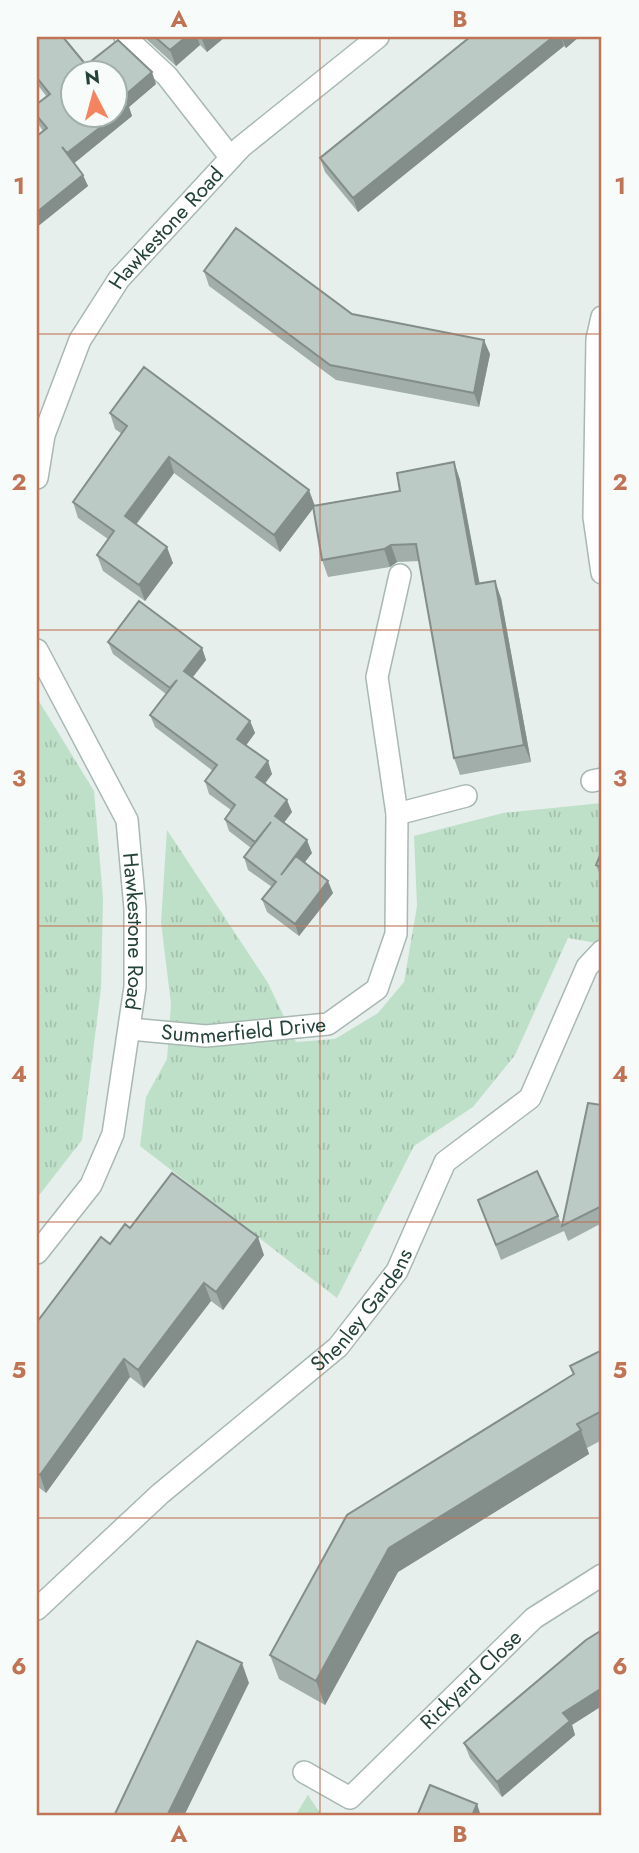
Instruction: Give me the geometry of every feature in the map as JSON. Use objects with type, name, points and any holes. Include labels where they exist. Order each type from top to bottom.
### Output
[{"type":"street","points":[[125,37],[167,76],[231,158]]},
{"type":"street","name":"Hawkestone Road","points":[[37,478],[44,435],[80,340],[119,279],[231,158],[378,37]]},
{"type":"street","points":[[602,317],[597,339],[594,517],[602,573]]},
{"type":"street","name":"Summerfield Drive","points":[[130,1029],[206,1036],[328,1024],[377,989],[396,934],[397,814],[377,677],[400,575]]},
{"type":"street","name":"Hawkestone Road","points":[[37,650],[127,820],[135,909],[130,1029],[113,1134],[90,1185],[37,1252]]},
{"type":"street","points":[[397,814],[466,796]]},
{"type":"street","name":"Shenley Gardens","points":[[37,1609],[160,1494],[338,1347],[397,1271],[445,1162],[530,1098],[587,967],[602,951]]},
{"type":"street","name":"Rickyard Close","points":[[304,1772],[350,1807],[534,1618],[602,1575]]},
{"type":"green space","points":[[37,698],[94,791],[103,898],[101,988],[82,1140],[37,1198]]},
{"type":"green space","points":[[602,803],[602,944],[568,938],[515,1055],[473,1107],[414,1146],[337,1298],[140,1146],[146,1097],[167,1059],[171,1004],[161,922],[167,830],[268,983],[296,1042],[335,1039],[378,1013],[404,982],[417,906],[414,836],[503,813]]},
{"type":"green space","points":[[308,1795],[322,1816],[295,1816]]},
{"type":"building","points":[[37,37],[63,37],[82,60],[60,60],[60,130],[97,130],[67,153],[62,147],[83,175],[37,212],[37,136],[47,128],[37,116],[37,104],[50,94],[37,78]]},
{"type":"building","points":[[155,37],[186,37],[170,50]]},
{"type":"building","points":[[470,37],[553,37],[353,198],[320,158]]},
{"type":"building","points":[[118,40],[152,72],[130,91],[130,60],[92,60]]},
{"type":"building","points":[[236,228],[352,314],[484,340],[474,393],[330,365],[204,271]]},
{"type":"building","points":[[144,367],[309,490],[274,535],[169,457],[125,516],[167,547],[139,585],[97,555],[114,531],[73,502],[127,426],[110,413]]},
{"type":"building","points":[[454,462],[476,584],[495,581],[524,745],[454,758],[416,544],[391,545],[384,549],[322,560],[313,506],[400,491],[397,473]]},
{"type":"building","points":[[139,601],[202,648],[184,671],[250,721],[237,739],[268,761],[256,777],[287,800],[275,816],[307,840],[281,875],[296,856],[328,881],[295,924],[262,899],[276,882],[244,857],[271,822],[255,842],[225,819],[235,805],[205,781],[217,765],[150,715],[177,680],[170,688],[108,642]]},
{"type":"building","points":[[602,851],[602,868],[596,865]]},
{"type":"building","points":[[588,1103],[602,1105],[602,1206],[562,1226]]},
{"type":"building","points":[[537,1171],[558,1216],[496,1245],[478,1200]]},
{"type":"building","points":[[172,1173],[258,1237],[216,1292],[204,1283],[138,1370],[124,1359],[40,1475],[37,1473],[37,1322],[101,1237],[110,1244],[125,1224],[130,1228]]},
{"type":"building","points":[[602,1350],[602,1411],[577,1424],[581,1430],[389,1548],[316,1681],[270,1655],[347,1515],[574,1374],[570,1366]]},
{"type":"building","points":[[602,1630],[602,1688],[563,1713],[570,1721],[497,1782],[464,1743],[586,1640]]},
{"type":"building","points":[[197,1641],[242,1663],[167,1816],[114,1816]]},
{"type":"building","points":[[430,1785],[477,1804],[472,1816],[417,1816]]}]
